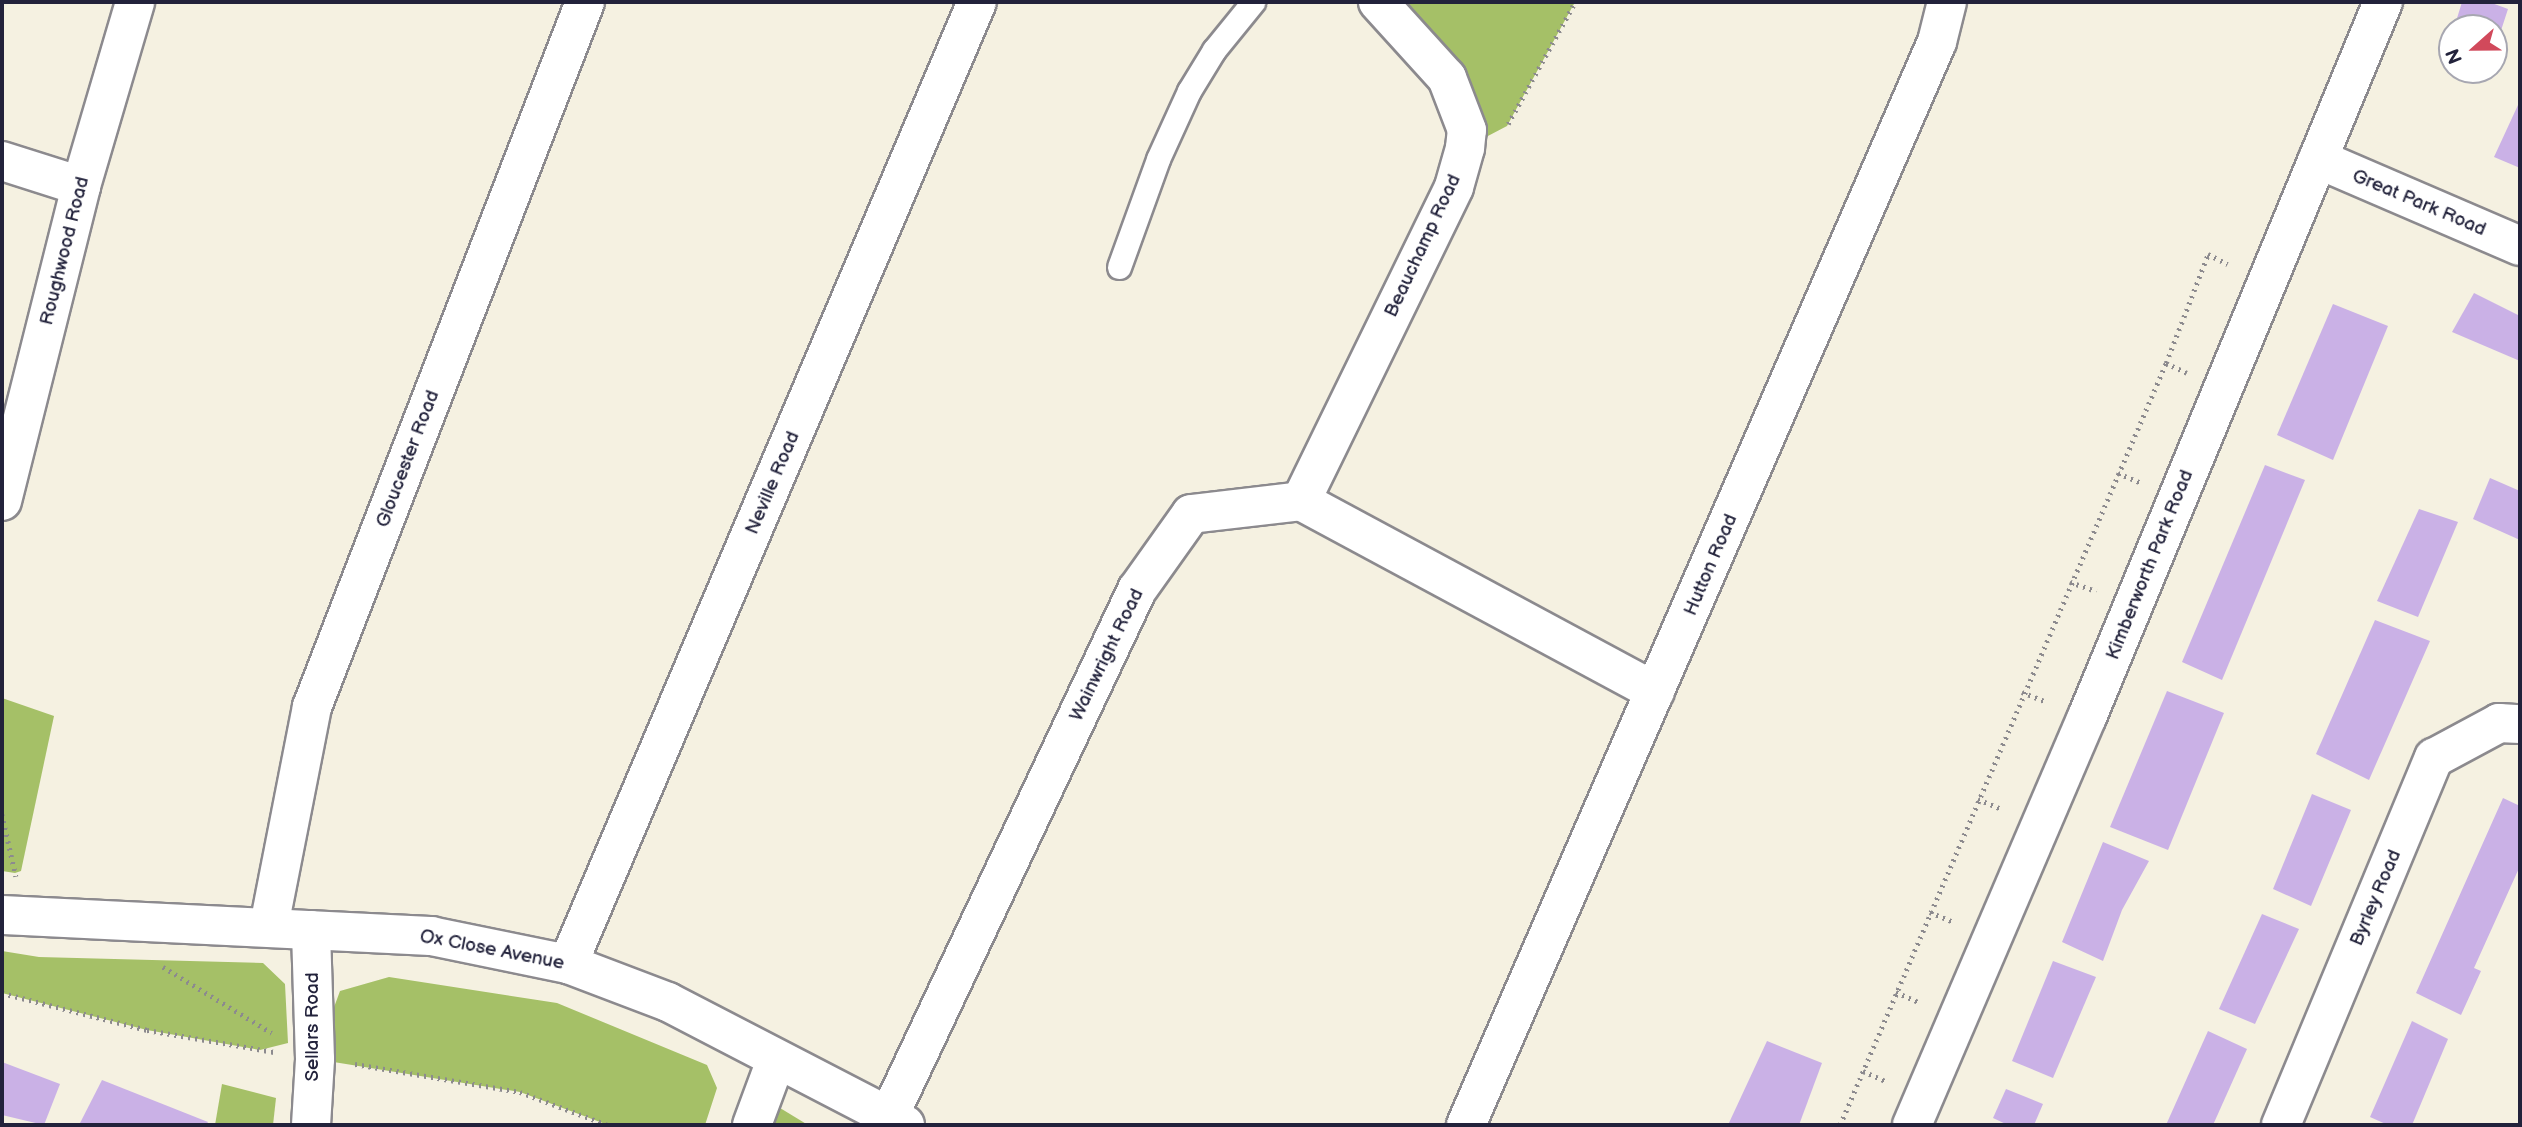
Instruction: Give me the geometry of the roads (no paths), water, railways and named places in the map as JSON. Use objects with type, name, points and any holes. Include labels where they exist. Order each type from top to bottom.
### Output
[{"type":"street","name":"Roughwood Road","points":[[2,502],[81,186],[135,2]]},
{"type":"street","name":"Gloucester Road","points":[[269,926],[312,707],[585,2]]},
{"type":"street","name":"Neville Road","points":[[568,964],[978,2]]},
{"type":"street","name":"Beauchamp Road","points":[[1301,501],[1454,187],[1465,148],[1467,130],[1447,78],[1378,2]]},
{"type":"street","name":"Hutton Road","points":[[1466,1125],[1937,42],[1947,2]]},
{"type":"street","name":"Kimberworth Park Road","points":[[1912,1125],[2383,2]]},
{"type":"street","name":"Great Park Road","points":[[2318,159],[2520,247]]},
{"type":"street","points":[[2,162],[81,186]]},
{"type":"street","points":[[1301,501],[1655,692]]},
{"type":"street","name":"Wainwright Road","points":[[897,1121],[1136,590],[1191,514],[1301,501]]},
{"type":"street","name":"Byrley Road","points":[[2281,1125],[2434,758],[2499,723],[2520,724]]},
{"type":"street","name":"Ox Close Avenue","points":[[13,916],[134,923],[269,926],[431,936],[568,964],[668,1002],[897,1121]]},
{"type":"street","name":"Sellars Road","points":[[311,930],[315,1059],[311,1125]]},
{"type":"street","points":[[752,1125],[776,1060]]},
{"type":"lane","points":[[1119,267],[1158,159],[1189,91],[1214,50],[1253,2]]}]
